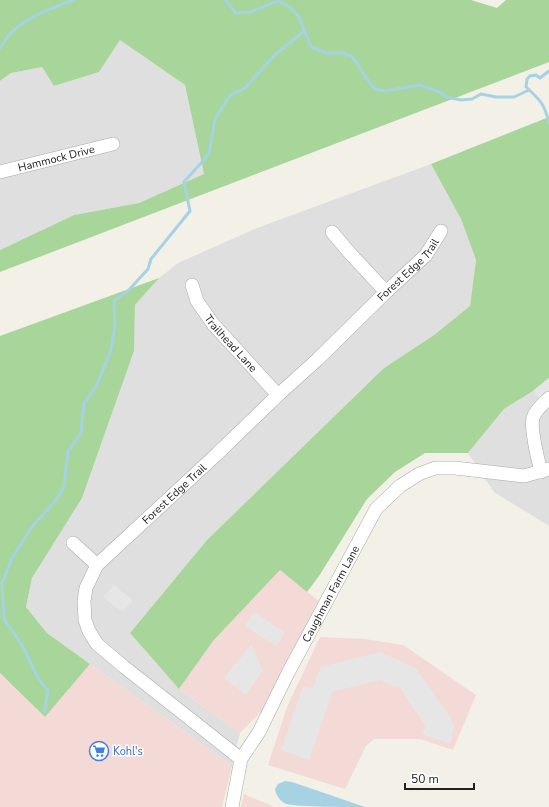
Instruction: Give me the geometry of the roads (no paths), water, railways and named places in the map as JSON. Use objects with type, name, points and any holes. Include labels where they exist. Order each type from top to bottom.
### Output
[{"type":"street","name":"Hammock Drive","points":[[0,172],[112,144]]},
{"type":"street","name":"Forest Edge Trail","points":[[242,759],[97,644],[89,631],[85,620],[84,601],[86,588],[97,565],[318,359],[426,255],[440,231]]},
{"type":"street","points":[[332,232],[386,292]]},
{"type":"street","name":"Trailhead Lane","points":[[192,285],[197,301],[213,324],[278,395]]},
{"type":"street","points":[[545,471],[534,439],[533,418],[540,407],[549,398]]},
{"type":"street","name":"Caughman Farm Lane","points":[[232,807],[242,759],[259,732],[288,673],[376,509],[400,486],[419,474],[435,468],[455,468],[524,476],[545,471]]},
{"type":"street","points":[[73,543],[97,565]]},
{"type":"water","points":[[285,781],[292,782],[365,807],[286,804],[279,798],[275,789],[278,784]]},
{"type":"waterway","points":[[0,48],[9,35],[23,23],[48,10],[74,0]]},
{"type":"waterway","points":[[225,0],[236,13],[251,12],[277,1]]},
{"type":"waterway","points":[[276,0],[290,7],[299,17],[311,47],[326,53],[342,53],[351,56],[375,89],[385,91],[420,85],[440,92],[446,97],[461,100],[472,99],[481,94],[496,97],[514,97],[529,90]]},
{"type":"waterway","points":[[45,711],[48,690],[39,680],[22,645],[4,619],[2,583],[12,558],[31,528],[56,500],[64,486],[68,451],[81,433],[84,403],[97,385],[111,350],[115,325],[114,301],[128,291],[148,269],[151,259],[190,211],[184,182],[209,154],[215,119],[230,95],[245,88],[275,55],[304,31]]},
{"type":"waterway","points":[[549,71],[540,78],[536,75],[530,76],[527,79],[526,87],[541,103],[549,123]]},
{"type":"place","name":"Kohl's","points":[[99,751]]}]
